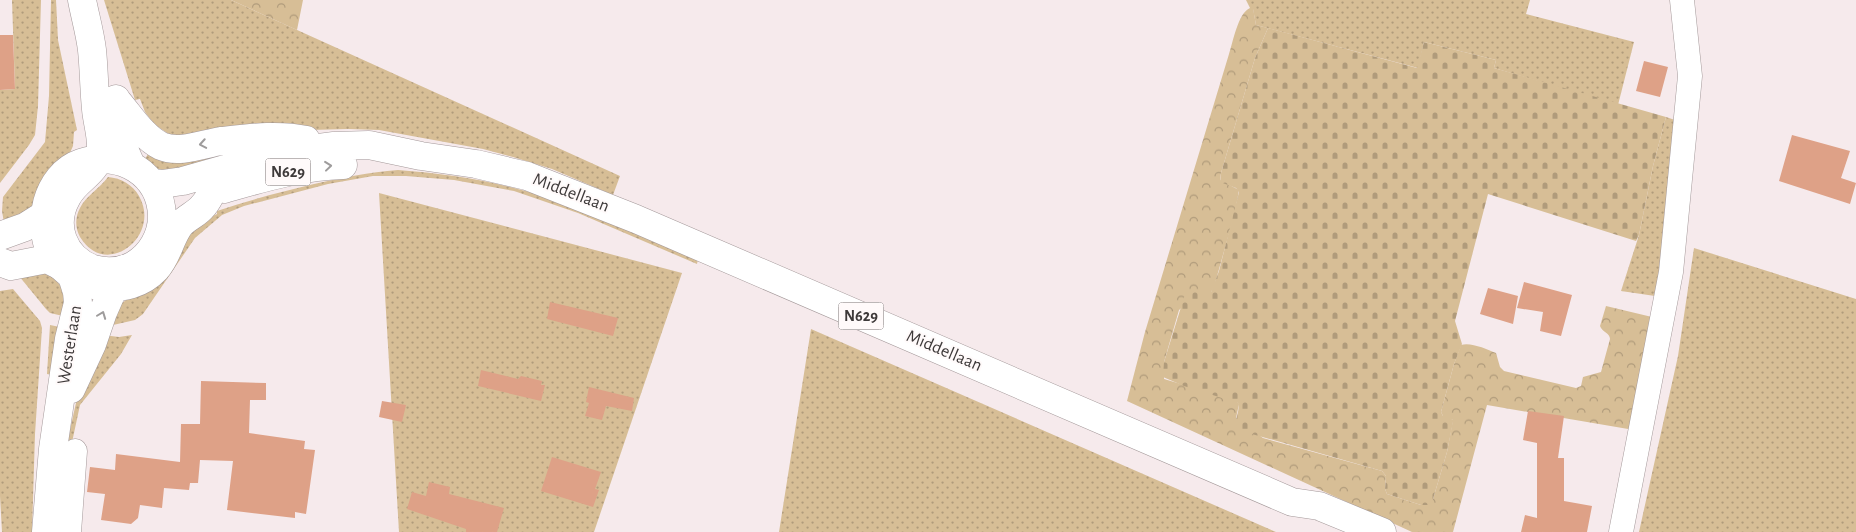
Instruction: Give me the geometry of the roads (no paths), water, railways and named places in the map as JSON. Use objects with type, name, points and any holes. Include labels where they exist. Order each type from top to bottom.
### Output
[{"type":"main road","points":[[82,0],[92,48],[118,102],[150,138],[162,146],[181,148],[251,138],[283,137],[298,138],[334,146]]},
{"type":"main road","points":[[61,259],[61,211],[71,190],[92,172],[89,161],[83,156],[86,137],[82,102],[92,48]]},
{"type":"main road","points":[[118,102],[124,149],[131,165]]},
{"type":"main road","name":"Middellaan","points":[[152,183],[162,184],[183,181],[257,160],[296,151],[334,146],[369,145],[421,156],[449,158],[510,171],[584,197],[1292,502],[1319,506],[1382,532]]},
{"type":"main road","name":"Middellaan","points":[[170,226],[169,211],[174,206],[212,192],[327,165],[367,164],[421,156]]},
{"type":"main road","points":[[0,260],[61,259],[81,263],[120,278],[152,250],[156,242],[170,226],[152,183],[140,170],[131,165],[113,160],[89,161],[65,174],[54,187],[44,215],[45,233],[61,259]]},
{"type":"main road","points":[[0,236],[24,227],[44,215]]},
{"type":"main road","name":"Westerlaan","points":[[46,532],[53,449],[70,339],[78,303],[77,292],[61,259]]},
{"type":"main road","name":"Westerlaan","points":[[58,414],[92,344],[103,312],[120,278]]},
{"type":"main road","name":"Middellaan","points":[[1292,502],[1314,520],[1341,532]]},
{"type":"street","points":[[1622,532],[1671,272],[1690,76],[1682,0]]},
{"type":"street","points":[[69,532],[75,451]]}]
